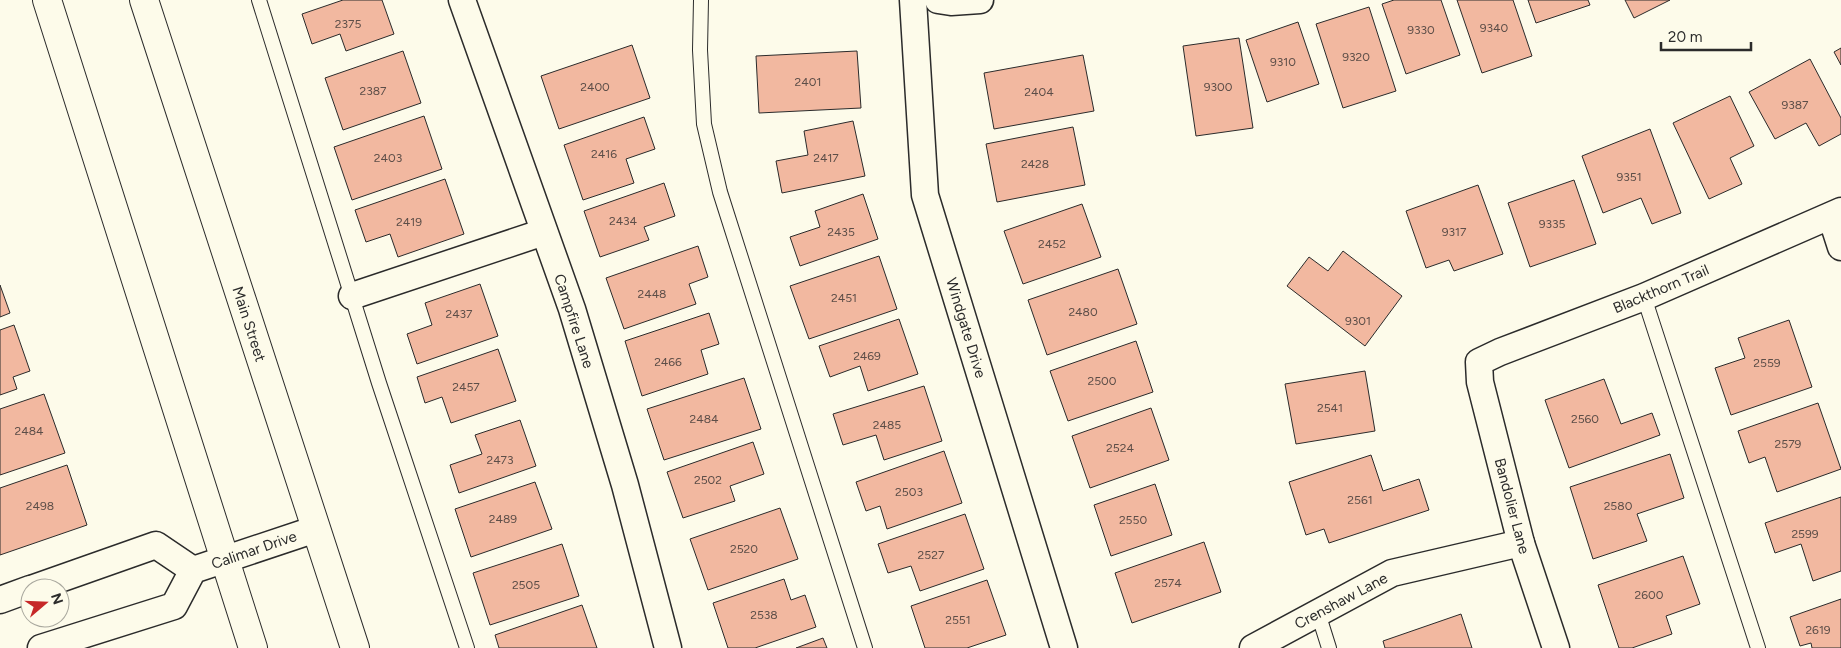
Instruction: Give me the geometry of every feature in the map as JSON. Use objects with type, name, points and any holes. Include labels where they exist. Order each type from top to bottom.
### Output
[{"type":"main road","points":[[47,0],[252,648]]},
{"type":"main road","name":"Main Street","points":[[144,0],[354,648]]},
{"type":"street","name":"Campfire Lane","points":[[465,0],[572,309],[625,485],[668,648]]},
{"type":"street","name":"Windgate Drive","points":[[913,0],[926,195],[1064,648]]},
{"type":"street","points":[[938,0],[951,2],[980,0]]},
{"type":"street","points":[[1836,214],[1841,247]]},
{"type":"street","name":"Blackthorn Trail","points":[[1479,362],[1500,352],[1644,298],[1836,214]]},
{"type":"street","points":[[352,296],[544,232]]},
{"type":"street","name":"Bandolier Lane","points":[[1479,362],[1480,382],[1521,543],[1556,648]]},
{"type":"street","name":"Calimar Drive","points":[[42,648],[174,606],[193,570],[316,529]]},
{"type":"street","name":"Crenshaw Lane","points":[[1253,648],[1392,573],[1521,543]]},
{"type":"street","name":"Calimar Drive","points":[[62,578],[156,545],[193,570]]},
{"type":"street","points":[[0,600],[20,593]]},
{"type":"lane","points":[[259,0],[378,383],[467,648]]},
{"type":"lane","points":[[701,0],[700,50],[704,124],[720,192],[866,648]]},
{"type":"lane","points":[[1644,298],[1758,648]]},
{"type":"lane","points":[[1318,614],[1329,648]]},
{"type":"building","points":[[343,0],[382,0],[394,34],[346,51],[340,34],[312,44],[302,14]]},
{"type":"building","points":[[1394,0],[1441,0],[1460,55],[1406,74],[1382,4]]},
{"type":"building","points":[[1457,0],[1513,0],[1532,56],[1482,73]]},
{"type":"building","points":[[1528,0],[1588,0],[1590,5],[1536,23]]},
{"type":"building","points":[[1625,0],[1670,0],[1634,18]]},
{"type":"building","points":[[1369,7],[1396,91],[1343,108],[1316,24]]},
{"type":"building","points":[[1298,22],[1319,84],[1267,102],[1246,40]]},
{"type":"building","points":[[1239,38],[1253,128],[1196,136],[1183,46]]},
{"type":"building","points":[[632,45],[650,98],[559,129],[541,76]]},
{"type":"building","points":[[1841,48],[1841,65],[1834,52]]},
{"type":"building","points":[[403,51],[421,103],[343,130],[325,78]]},
{"type":"building","points":[[857,51],[861,108],[759,113],[756,56]]},
{"type":"building","points":[[1083,55],[1094,111],[994,129],[984,73]]},
{"type":"building","points":[[1810,59],[1841,118],[1841,134],[1819,146],[1806,123],[1775,139],[1749,92]]},
{"type":"building","points":[[1730,96],[1754,146],[1730,158],[1742,184],[1709,199],[1673,123]]},
{"type":"building","points":[[424,116],[442,169],[352,200],[334,147]]},
{"type":"building","points":[[644,117],[655,149],[626,159],[634,183],[583,200],[564,145]]},
{"type":"building","points":[[853,121],[865,176],[782,193],[776,161],[808,155],[804,131]]},
{"type":"building","points":[[1073,127],[1085,185],[997,202],[986,144]]},
{"type":"building","points":[[1650,129],[1681,213],[1652,224],[1641,198],[1603,213],[1582,156]]},
{"type":"building","points":[[445,179],[464,234],[398,257],[390,234],[366,242],[355,210]]},
{"type":"building","points":[[1574,180],[1596,244],[1530,267],[1508,203]]},
{"type":"building","points":[[664,183],[675,216],[644,227],[649,240],[600,257],[584,211]]},
{"type":"building","points":[[1478,185],[1503,254],[1454,271],[1449,260],[1426,268],[1406,211]]},
{"type":"building","points":[[863,194],[878,239],[800,266],[790,237],[820,227],[815,211]]},
{"type":"building","points":[[1082,204],[1101,257],[1023,284],[1004,231]]},
{"type":"building","points":[[698,246],[708,277],[689,284],[696,304],[624,329],[606,278]]},
{"type":"building","points":[[1343,251],[1402,296],[1365,346],[1287,286],[1309,257],[1328,271]]},
{"type":"building","points":[[879,256],[897,309],[809,339],[790,286]]},
{"type":"building","points":[[1118,269],[1137,324],[1047,355],[1028,300]]},
{"type":"building","points":[[480,284],[498,336],[417,364],[407,334],[432,325],[425,303]]},
{"type":"building","points":[[0,285],[10,313],[0,317]]},
{"type":"building","points":[[709,313],[719,344],[701,350],[708,374],[642,396],[625,341]]},
{"type":"building","points":[[899,319],[918,374],[868,391],[860,366],[830,377],[819,346]]},
{"type":"building","points":[[1789,320],[1812,387],[1731,415],[1715,368],[1745,358],[1738,338]]},
{"type":"building","points":[[14,325],[30,371],[13,377],[17,389],[0,395],[0,330]]},
{"type":"building","points":[[1136,341],[1153,392],[1068,421],[1050,371]]},
{"type":"building","points":[[498,349],[516,401],[451,423],[442,397],[425,403],[417,377]]},
{"type":"building","points":[[1365,371],[1375,431],[1296,444],[1285,384]]},
{"type":"building","points":[[744,378],[761,429],[664,460],[647,409]]},
{"type":"building","points":[[1604,379],[1621,424],[1652,413],[1660,435],[1569,468],[1545,400]]},
{"type":"building","points":[[924,386],[942,441],[884,460],[876,435],[843,445],[833,414]]},
{"type":"building","points":[[44,394],[65,453],[0,475],[0,409]]},
{"type":"building","points":[[1818,403],[1841,469],[1777,492],[1765,457],[1749,463],[1738,431]]},
{"type":"building","points":[[1151,408],[1169,460],[1090,488],[1072,436]]},
{"type":"building","points":[[520,420],[536,466],[459,493],[450,465],[482,454],[475,435]]},
{"type":"building","points":[[753,442],[764,474],[730,486],[735,501],[683,518],[667,472]]},
{"type":"building","points":[[944,451],[962,503],[887,529],[880,506],[866,511],[856,482]]},
{"type":"building","points":[[1670,454],[1684,498],[1637,514],[1647,541],[1593,559],[1570,487]]},
{"type":"building","points":[[1371,455],[1383,491],[1419,479],[1429,510],[1329,543],[1324,529],[1306,535],[1289,482]]},
{"type":"building","points":[[67,465],[87,525],[0,555],[0,488]]},
{"type":"building","points":[[535,482],[552,529],[471,557],[455,509]]},
{"type":"building","points":[[1155,484],[1172,535],[1111,556],[1094,505]]},
{"type":"building","points":[[1841,497],[1841,571],[1813,581],[1801,544],[1775,553],[1765,523]]},
{"type":"building","points":[[780,508],[798,559],[708,590],[690,539]]},
{"type":"building","points":[[965,514],[984,569],[920,591],[911,566],[888,573],[878,544]]},
{"type":"building","points":[[1204,542],[1221,592],[1132,623],[1115,573]]},
{"type":"building","points":[[562,544],[579,596],[490,625],[473,573]]},
{"type":"building","points":[[1683,556],[1700,604],[1666,616],[1672,634],[1632,648],[1619,648],[1598,585]]},
{"type":"building","points":[[784,579],[791,600],[805,595],[816,627],[755,648],[728,648],[713,603]]},
{"type":"building","points":[[987,580],[1006,635],[967,648],[925,648],[911,606]]},
{"type":"building","points":[[1841,599],[1841,648],[1812,648],[1811,643],[1800,646],[1790,617]]},
{"type":"building","points":[[582,605],[597,648],[499,648],[495,635]]},
{"type":"building","points":[[1461,614],[1472,648],[1385,648],[1383,641]]},
{"type":"building","points":[[823,638],[827,648],[796,648]]}]
